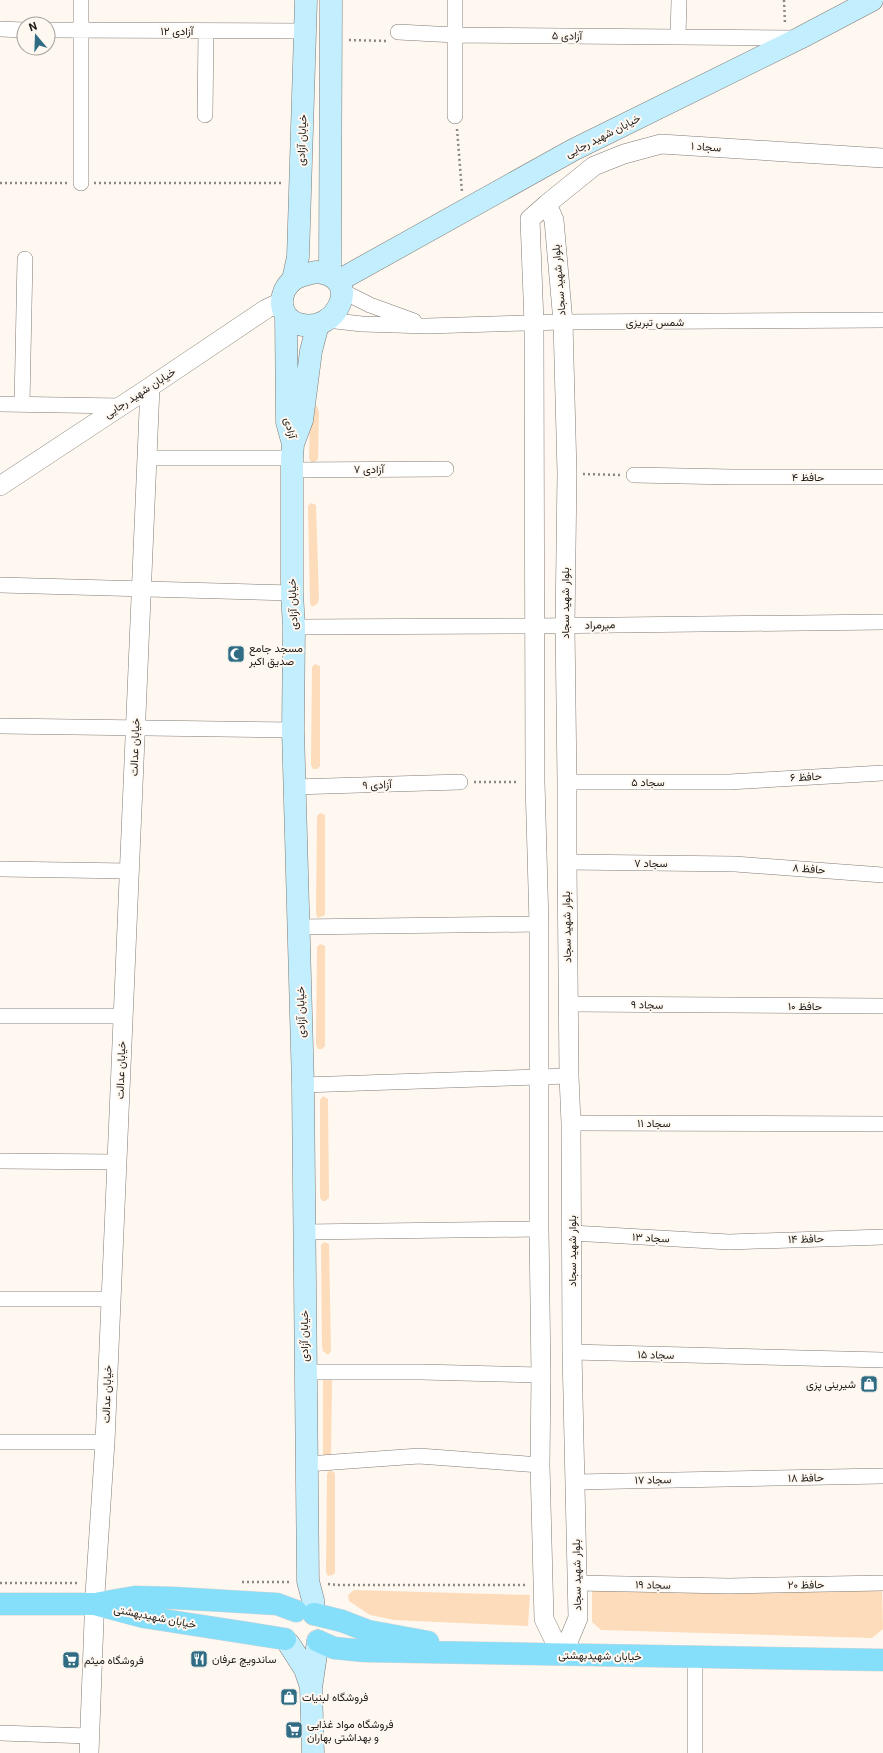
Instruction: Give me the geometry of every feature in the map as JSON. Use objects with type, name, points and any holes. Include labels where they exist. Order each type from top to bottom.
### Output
[{"type":"main road","name":"خیابان آزادی","points":[[293,280],[298,257],[306,0]]},
{"type":"main road","points":[[331,0],[338,309],[322,322],[309,326],[299,325],[291,321],[283,309],[283,292],[293,280],[300,276],[316,272],[337,283]]},
{"type":"main road","name":"خیابان شهید رجایی","points":[[337,283],[573,150],[792,38],[872,0]]},
{"type":"main road","points":[[306,31],[331,35]]},
{"type":"main road","name":"آزادی","points":[[283,309],[286,422],[292,457]]},
{"type":"main road","name":"آزادی","points":[[292,457],[302,420],[311,351],[322,322]]},
{"type":"main road","name":"خیابان آزادی","points":[[292,457],[292,593],[294,627],[293,730],[302,1085],[308,1581],[313,1600],[304,1612]]},
{"type":"main road","points":[[95,1604],[135,1597],[277,1604],[342,1621],[368,1631],[486,1652]]},
{"type":"main road","name":"خیابان شهیدبهشتی","points":[[0,1604],[95,1604],[144,1617],[287,1642]]},
{"type":"main road","points":[[311,1688],[305,1669],[287,1642],[283,1626],[290,1614],[304,1612],[318,1618],[322,1630],[318,1642],[311,1688],[313,1753]]},
{"type":"main road","points":[[287,1642],[294,1648],[301,1649],[308,1648],[318,1642]]},
{"type":"main road","name":"خیابان شهیدبهشتی","points":[[318,1642],[334,1648],[346,1650],[486,1652],[562,1656],[883,1660]]},
{"type":"street","points":[[81,0],[81,183]]},
{"type":"street","points":[[455,0],[455,116]]},
{"type":"street","points":[[678,37],[679,0]]},
{"type":"street","points":[[0,29],[16,30]]},
{"type":"street","name":"آزادی ۱۲","points":[[56,30],[306,31]]},
{"type":"street","points":[[205,115],[206,31]]},
{"type":"street","name":"آزادی ۵","points":[[398,32],[455,35],[792,38]]},
{"type":"street","name":"سجاد ۱","points":[[534,323],[530,219],[551,212],[594,166],[624,154],[661,144],[883,158]]},
{"type":"street","name":"بلوار شهید سجاد","points":[[551,212],[563,322],[566,473],[564,626],[567,782],[566,862],[569,1076],[572,1123],[572,1352],[578,1583],[578,1618],[562,1656]]},
{"type":"street","points":[[22,404],[25,259]]},
{"type":"street","points":[[337,283],[370,305],[427,326]]},
{"type":"street","name":"خیابان شهید رجایی","points":[[0,486],[150,388],[266,309],[283,309]]},
{"type":"street","name":"شمس تبریزی","points":[[322,322],[427,326],[563,322],[883,320]]},
{"type":"street","points":[[534,323],[535,782],[539,924],[540,1465],[544,1619],[562,1656]]},
{"type":"street","name":"خیابان عدالت","points":[[89,1744],[96,1582],[112,1299],[150,388]]},
{"type":"street","points":[[0,404],[121,406]]},
{"type":"street","name":"آزادی ۷","points":[[148,458],[220,459],[292,457],[446,469]]},
{"type":"street","name":"حافظ ۴","points":[[634,475],[732,477],[883,477]]},
{"type":"street","points":[[0,585],[292,593]]},
{"type":"street","name":"میرمراد","points":[[294,627],[564,626],[883,622]]},
{"type":"street","points":[[0,726],[293,730]]},
{"type":"street","name":"حافظ ۶","points":[[729,782],[883,773]]},
{"type":"street","name":"آزادی ۹","points":[[294,787],[460,782]]},
{"type":"street","name":"سجاد ۵","points":[[567,782],[729,782]]},
{"type":"street","name":"سجاد ۷","points":[[566,862],[735,864]]},
{"type":"street","name":"حافظ ۸","points":[[735,864],[883,875]]},
{"type":"street","points":[[0,869],[129,871]]},
{"type":"street","points":[[299,926],[539,924]]},
{"type":"street","name":"سجاد ۹","points":[[568,1004],[727,1005]]},
{"type":"street","name":"حافظ ۱۰","points":[[727,1005],[883,1006]]},
{"type":"street","points":[[0,1016],[123,1016]]},
{"type":"street","points":[[302,1085],[569,1076]]},
{"type":"street","name":"سجاد ۱۱","points":[[572,1123],[883,1124]]},
{"type":"street","points":[[0,1161],[117,1162]]},
{"type":"street","points":[[304,1232],[539,1229]]},
{"type":"street","name":"سجاد ۱۳","points":[[572,1233],[729,1242]]},
{"type":"street","name":"حافظ ۱۴","points":[[729,1242],[883,1237]]},
{"type":"street","points":[[0,1299],[112,1299]]},
{"type":"street","name":"سجاد ۱۵","points":[[572,1352],[883,1360]]},
{"type":"street","points":[[305,1372],[421,1372],[541,1375]]},
{"type":"street","points":[[0,1442],[105,1442]]},
{"type":"street","points":[[307,1464],[419,1456],[540,1465]]},
{"type":"street","name":"حافظ ۱۸","points":[[730,1479],[883,1476]]},
{"type":"street","name":"سجاد ۱۷","points":[[576,1482],[730,1479]]},
{"type":"street","name":"سجاد ۱۹","points":[[578,1583],[729,1586]]},
{"type":"street","name":"حافظ ۲۰","points":[[729,1586],[883,1583]]},
{"type":"street","points":[[695,1657],[695,1753]]},
{"type":"street","points":[[0,1733],[89,1744]]},
{"type":"path","points":[[784,0],[792,38]]},
{"type":"path","points":[[331,35],[390,41],[398,32]]},
{"type":"path","points":[[455,116],[463,211]]},
{"type":"path","points":[[0,183],[300,183]]},
{"type":"path","points":[[566,473],[634,475]]},
{"type":"path","points":[[460,782],[535,782]]},
{"type":"path","points":[[236,1582],[308,1581],[338,1585],[544,1585]]},
{"type":"path","points":[[0,1583],[96,1582]]},
{"type":"shaded area","points":[[312,406],[317,406],[319,412],[318,459],[315,462],[311,462],[309,458],[310,411]]},
{"type":"shaded area","points":[[311,503],[316,505],[319,600],[317,604],[312,607],[310,603],[308,506]]},
{"type":"shaded area","points":[[315,664],[320,666],[320,766],[317,769],[313,769],[311,765],[312,667]]},
{"type":"shaded area","points":[[320,813],[325,815],[325,915],[318,918],[316,914],[317,816]]},
{"type":"shaded area","points":[[320,944],[325,946],[325,1046],[322,1049],[318,1049],[316,1045],[317,947]]},
{"type":"shaded area","points":[[323,1096],[328,1099],[329,1198],[325,1201],[322,1201],[320,1197],[320,1100]]},
{"type":"shaded area","points":[[324,1242],[329,1244],[331,1351],[328,1355],[323,1351],[322,1346],[321,1245]]},
{"type":"shaded area","points":[[330,1376],[332,1380],[331,1456],[325,1459],[323,1455],[323,1379]]},
{"type":"shaded area","points":[[330,1470],[335,1473],[335,1573],[328,1576],[326,1572],[327,1474]]},
{"type":"shaded area","points":[[882,1589],[883,1629],[872,1638],[601,1630],[592,1622],[592,1590]]},
{"type":"shaded area","points":[[354,1590],[530,1595],[528,1626],[394,1620],[370,1615],[349,1601],[348,1595]]},
{"type":"place","name":"مسجد جامع صدیق اکبر","points":[[236,654]]},
{"type":"place","name":"شیرینی پزی","points":[[869,1384]]},
{"type":"place","name":"ساندویچ عرفان","points":[[199,1659]]},
{"type":"place","name":"فروشگاه میثم","points":[[71,1660]]},
{"type":"place","name":"فروشگاه لبنیات","points":[[289,1697]]},
{"type":"place","name":"فروشگاه مواد غذایی و بهداشتی بهاران","points":[[294,1730]]}]
